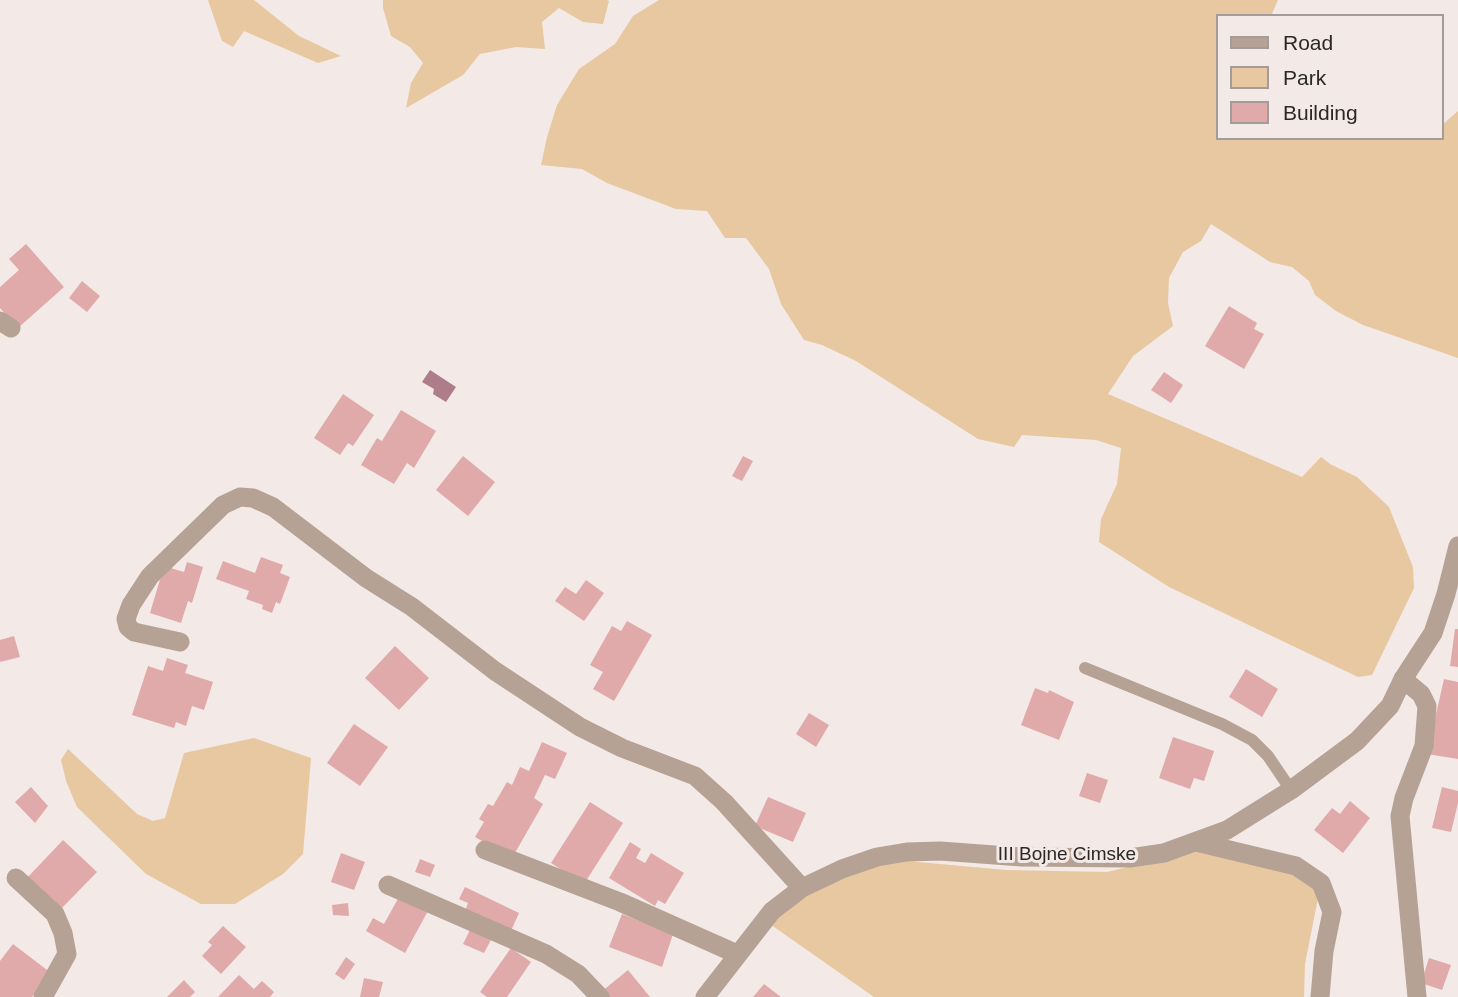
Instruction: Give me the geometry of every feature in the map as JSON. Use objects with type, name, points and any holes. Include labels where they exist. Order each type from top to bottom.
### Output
[{"type":"street","points":[[180,642],[134,632],[128,627],[126,619],[131,605],[150,576],[223,505],[240,497],[253,498],[273,507],[366,578],[412,607],[495,671],[580,727],[622,748],[695,776],[724,802],[802,888]]},
{"type":"street","name":"III Bojne Cimske","points":[[705,997],[772,911],[802,888],[842,869],[877,857],[907,852],[940,851],[1022,857],[1130,858],[1164,853],[1227,830],[1291,790],[1357,741],[1391,706],[1403,679],[1433,633],[1458,546]]},
{"type":"street","points":[[1403,679],[1421,694],[1427,706],[1424,746],[1399,816],[1417,997]]},
{"type":"street","points":[[1196,842],[1296,866],[1321,883],[1332,912],[1324,951],[1320,997]]},
{"type":"street","points":[[485,850],[620,902],[737,954]]},
{"type":"street","points":[[16,878],[55,914],[63,933],[67,954],[43,997]]},
{"type":"street","points":[[388,886],[546,954],[578,974],[600,997]]},
{"type":"lane","points":[[1085,668],[1223,724],[1252,740],[1268,756],[1291,790]]},
{"type":"green space","points":[[208,0],[254,0],[299,36],[341,56],[318,63],[244,31],[233,47],[222,41]]},
{"type":"green space","points":[[383,0],[609,1],[603,24],[583,22],[559,8],[542,22],[545,49],[516,47],[480,54],[463,75],[406,108],[411,83],[423,63],[410,47],[391,36]]},
{"type":"green space","points":[[659,0],[1278,0],[1272,14],[1216,14],[1216,140],[1444,140],[1444,123],[1458,111],[1458,358],[1363,325],[1336,311],[1315,295],[1309,281],[1292,267],[1270,262],[1211,224],[1201,241],[1183,252],[1169,278],[1168,303],[1173,326],[1133,356],[1108,394],[1302,477],[1321,457],[1357,477],[1389,507],[1413,567],[1414,588],[1372,675],[1358,677],[1169,587],[1099,542],[1101,519],[1117,484],[1121,448],[1096,440],[1022,435],[1014,447],[978,439],[856,361],[822,345],[804,340],[781,304],[769,269],[746,238],[725,238],[707,211],[676,209],[607,183],[582,169],[541,165],[557,105],[579,69],[615,44],[633,16]]},
{"type":"green space","points":[[254,738],[311,758],[303,854],[283,874],[235,904],[201,904],[146,874],[77,807],[61,760],[68,749],[137,814],[153,821],[165,818],[184,753]]},
{"type":"green space","points":[[1203,849],[1311,877],[1319,893],[1305,964],[1304,997],[874,997],[767,922],[813,888],[896,860],[1006,870],[1107,872]]},
{"type":"shaded area","points":[[430,370],[456,387],[446,402],[433,394],[434,389],[422,382]]},
{"type":"building","points":[[26,244],[64,287],[18,328],[0,308],[0,287],[19,270],[9,259]]},
{"type":"building","points":[[82,281],[100,296],[87,312],[69,298]]},
{"type":"building","points":[[1229,306],[1257,323],[1254,329],[1264,334],[1244,369],[1205,346]]},
{"type":"building","points":[[1164,372],[1183,385],[1171,403],[1151,390]]},
{"type":"building","points":[[343,394],[374,415],[353,446],[348,443],[340,455],[314,438]]},
{"type":"building","points":[[401,410],[436,431],[414,468],[407,463],[394,484],[361,465],[377,438],[382,441]]},
{"type":"building","points":[[463,456],[495,482],[468,516],[436,490]]},
{"type":"building","points":[[743,456],[753,461],[742,481],[732,476]]},
{"type":"building","points":[[261,557],[283,565],[280,573],[290,577],[280,604],[276,602],[272,613],[262,609],[263,605],[246,599],[249,591],[216,579],[223,561],[255,573]]},
{"type":"building","points":[[187,562],[203,567],[192,603],[188,601],[181,623],[150,613],[164,566],[184,572]]},
{"type":"building","points":[[586,580],[604,593],[584,621],[555,601],[565,587],[576,594]]},
{"type":"building","points":[[627,621],[652,635],[614,701],[593,689],[603,672],[590,665],[612,626],[621,631]]},
{"type":"building","points":[[1455,629],[1458,629],[1458,667],[1450,666]]},
{"type":"building","points":[[14,636],[20,657],[0,662],[0,640]]},
{"type":"building","points":[[395,646],[429,678],[399,710],[365,678]]},
{"type":"building","points":[[167,658],[188,665],[185,673],[213,682],[204,710],[192,706],[186,726],[176,722],[174,728],[132,715],[148,666],[163,671]]},
{"type":"building","points":[[1246,669],[1278,689],[1262,717],[1229,697]]},
{"type":"building","points":[[1444,679],[1458,682],[1458,759],[1427,754]]},
{"type":"building","points":[[1035,688],[1048,693],[1049,690],[1074,702],[1059,740],[1021,725]]},
{"type":"building","points":[[809,713],[829,725],[816,747],[796,734]]},
{"type":"building","points":[[354,724],[388,747],[360,786],[327,763]]},
{"type":"building","points":[[1173,737],[1214,751],[1204,781],[1194,778],[1190,789],[1159,778]]},
{"type":"building","points":[[542,742],[567,753],[555,779],[545,775],[534,798],[543,804],[512,858],[475,837],[484,822],[479,819],[488,804],[493,806],[507,782],[512,785],[520,767],[529,771]]},
{"type":"building","points":[[1087,773],[1108,780],[1100,803],[1079,796]]},
{"type":"building","points":[[31,787],[48,806],[35,823],[15,802]]},
{"type":"building","points":[[1442,787],[1458,791],[1451,832],[1432,828]]},
{"type":"building","points":[[768,797],[806,813],[793,842],[755,826]]},
{"type":"building","points":[[1350,801],[1370,818],[1343,853],[1314,830],[1332,808],[1340,814]]},
{"type":"building","points":[[590,802],[623,823],[584,884],[551,863]]},
{"type":"building","points":[[63,840],[97,872],[60,910],[27,878]]},
{"type":"building","points":[[630,842],[641,849],[636,858],[645,863],[651,853],[684,873],[665,904],[658,900],[655,906],[609,878]]},
{"type":"building","points":[[341,853],[365,862],[354,890],[331,882]]},
{"type":"building","points":[[420,859],[435,865],[430,877],[415,872]]},
{"type":"building","points":[[465,887],[519,913],[510,933],[465,911],[468,903],[459,899]]},
{"type":"building","points":[[400,895],[428,911],[405,953],[366,931],[373,918],[384,924]]},
{"type":"building","points":[[348,903],[349,916],[333,915],[332,905]]},
{"type":"building","points":[[622,914],[673,934],[662,967],[609,947]]},
{"type":"building","points":[[223,926],[246,947],[221,974],[202,956],[212,945],[208,942]]},
{"type":"building","points":[[471,928],[492,938],[484,953],[463,944]]},
{"type":"building","points":[[13,944],[51,973],[32,997],[0,997],[0,961]]},
{"type":"building","points":[[511,948],[531,962],[507,997],[487,997],[480,992]]},
{"type":"building","points":[[346,957],[355,964],[344,980],[335,974]]},
{"type":"building","points":[[1429,958],[1451,965],[1442,990],[1421,983]]},
{"type":"building","points":[[628,970],[650,997],[605,997],[601,992]]},
{"type":"building","points":[[239,975],[254,989],[262,981],[274,992],[270,997],[218,997]]},
{"type":"building","points":[[364,978],[383,982],[379,997],[360,997]]},
{"type":"building","points":[[184,980],[195,992],[190,997],[167,997]]},
{"type":"building","points":[[764,984],[781,997],[753,997]]}]
